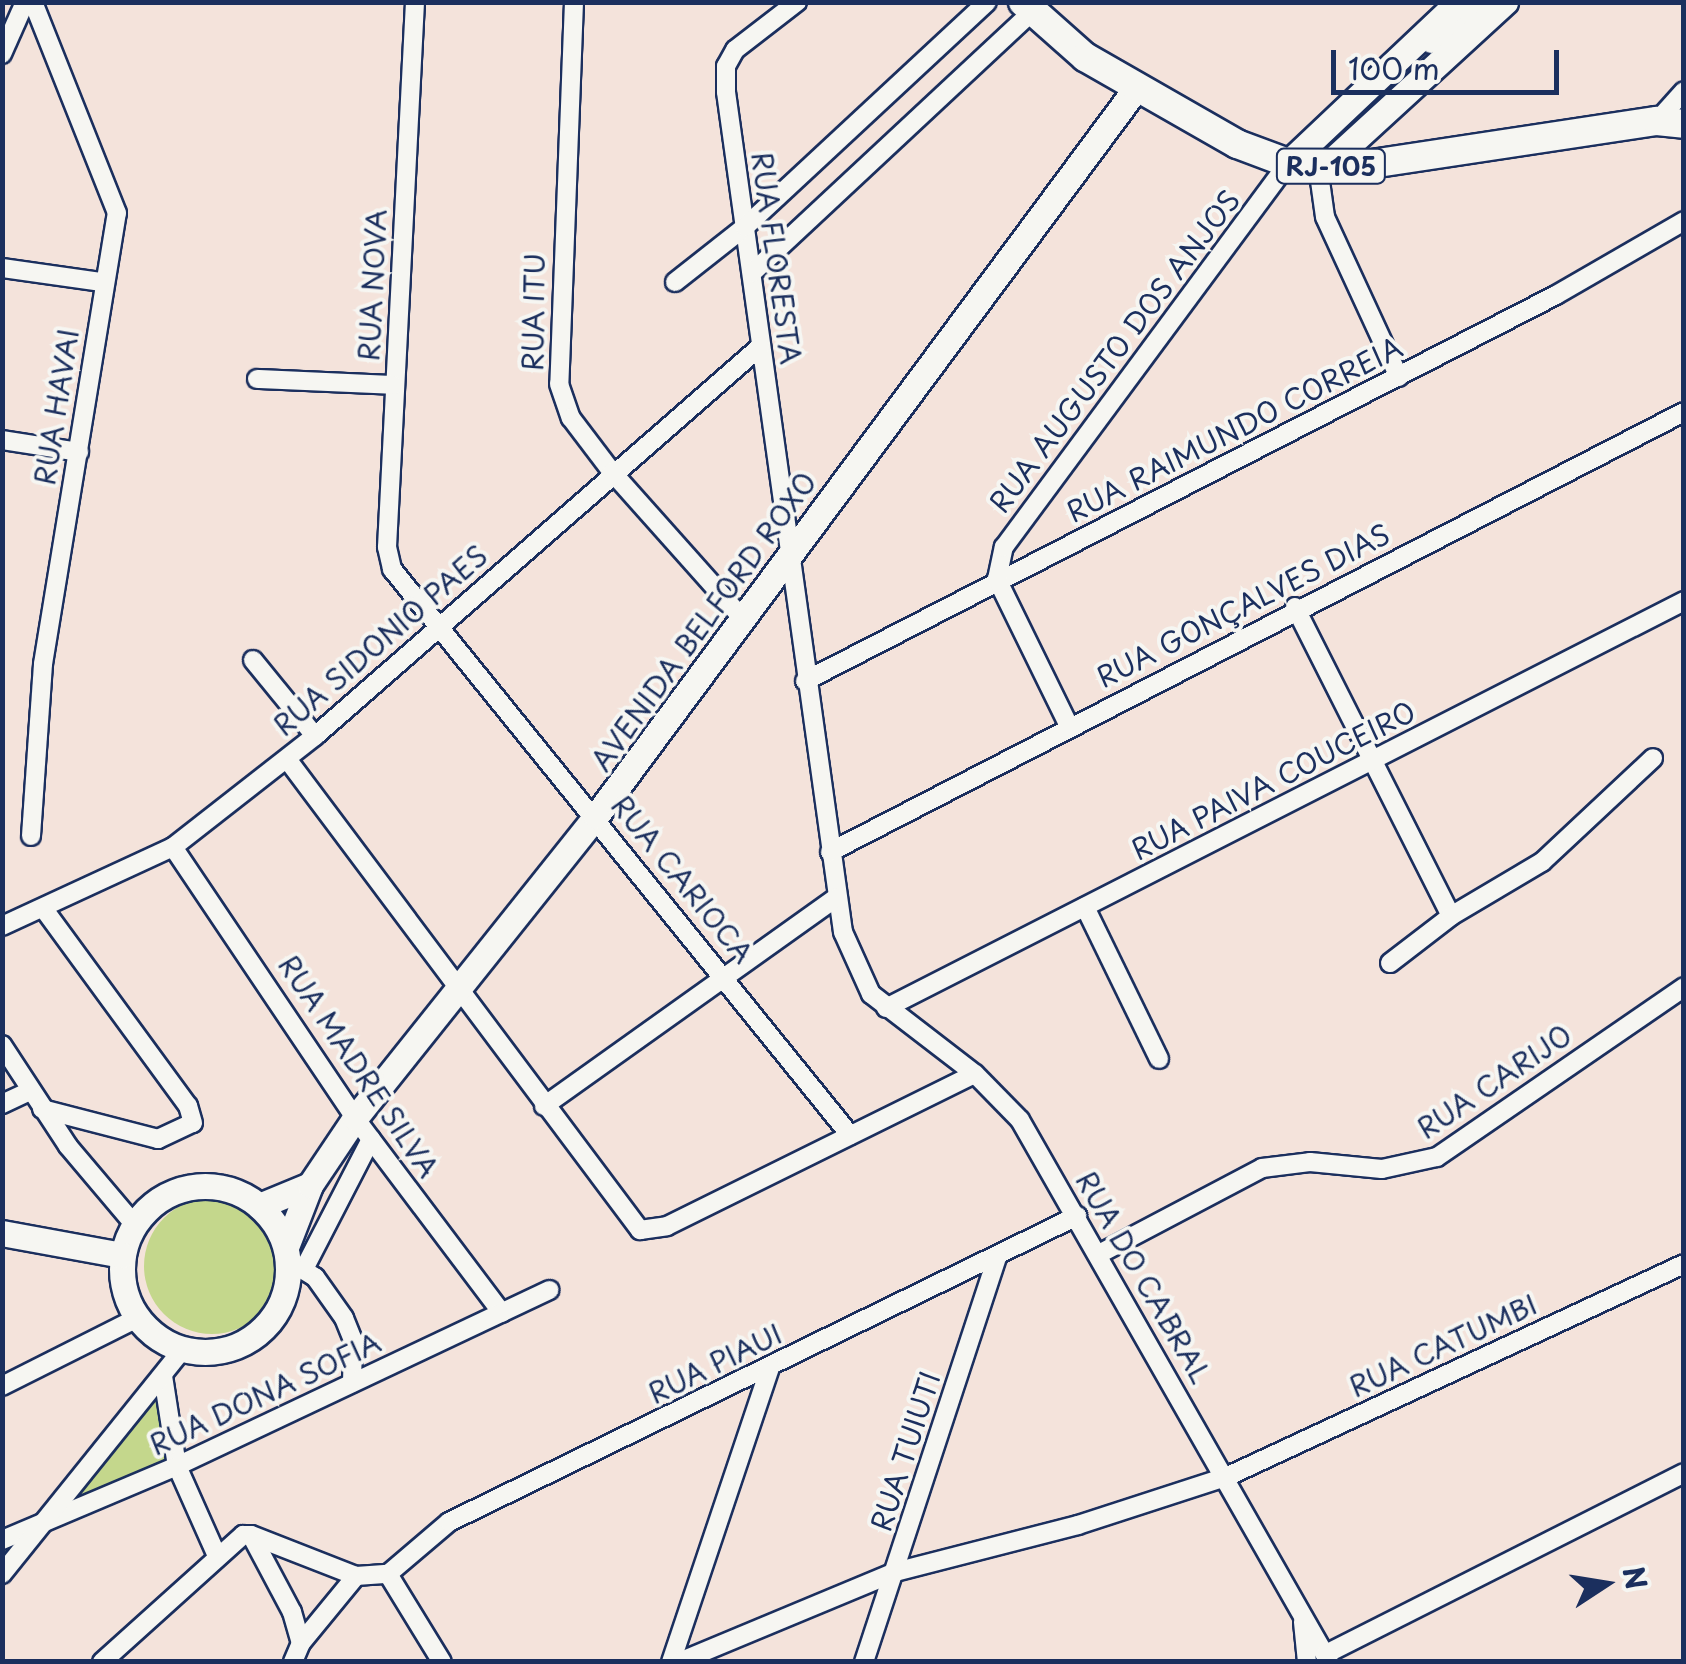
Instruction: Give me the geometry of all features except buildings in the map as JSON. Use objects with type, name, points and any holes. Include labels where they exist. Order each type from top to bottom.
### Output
[{"type":"main road","name":"RJ-105","points":[[1027,8],[1137,87],[1258,154],[1288,162],[1326,166],[1670,122]]},
{"type":"street","points":[[2,54],[24,2]]},
{"type":"street","name":"RUA HAVAI","points":[[32,836],[34,731],[102,282],[116,232],[111,185],[33,2]]},
{"type":"street","name":"RUA NOVA","points":[[392,569],[387,547],[415,2]]},
{"type":"street","name":"RUA ITU","points":[[574,2],[558,366],[571,418],[612,472],[740,617]]},
{"type":"street","name":"RUA FLORESTA","points":[[797,2],[747,37],[726,66],[836,898],[858,975]]},
{"type":"street","points":[[675,282],[745,228],[987,2]]},
{"type":"street","points":[[1288,162],[1458,2]]},
{"type":"street","points":[[1397,74],[1477,2]]},
{"type":"street","points":[[1399,377],[1326,217],[1320,180],[1326,166],[1505,2]]},
{"type":"street","points":[[752,273],[1027,8]]},
{"type":"street","name":"AVENIDA BELFORD ROXO","points":[[182,1350],[206,1353],[253,1338],[283,1301],[310,1184],[363,1129],[456,988],[596,816],[1137,87]]},
{"type":"street","points":[[1670,122],[1684,92]]},
{"type":"street","name":"RUA AUGUSTO DOS ANJOS","points":[[998,579],[1004,548],[1016,528],[1288,162]]},
{"type":"street","name":"RUA RAIMUNDO CORREIA","points":[[806,680],[1399,377],[1684,222]]},
{"type":"street","points":[[2,268],[102,282]]},
{"type":"street","name":"RUA SIDONIO PAES","points":[[2,926],[173,848],[314,736],[612,472],[761,346]]},
{"type":"street","points":[[257,378],[394,385]]},
{"type":"street","name":"RUA GONÇALVES DIAS","points":[[830,852],[1295,607],[1684,412]]},
{"type":"street","points":[[2,440],[79,452]]},
{"type":"street","name":"RUA CARIOCA","points":[[392,569],[437,629],[724,973],[850,1134]]},
{"type":"street","points":[[998,579],[1068,726]]},
{"type":"street","name":"RUA PAIVA COUCEIRO","points":[[886,1008],[1684,601]]},
{"type":"street","points":[[1295,607],[1451,916]]},
{"type":"street","points":[[253,660],[314,736]]},
{"type":"street","points":[[1390,963],[1451,916],[1542,862],[1654,758]]},
{"type":"street","points":[[287,759],[636,1228],[646,1231],[975,1074]]},
{"type":"street","name":"RUA MADRE SILVA","points":[[173,848],[363,1129],[502,1313]]},
{"type":"street","points":[[544,1106],[724,973],[836,898]]},
{"type":"street","points":[[1085,906],[1159,1059]]},
{"type":"street","points":[[42,1109],[158,1139],[192,1123],[188,1106],[43,908]]},
{"type":"street","name":"RUA DO CABRAL","points":[[858,975],[886,1008],[975,1074],[1020,1120],[1327,1658]]},
{"type":"street","name":"RUA CARIJO","points":[[1099,1254],[1262,1168],[1310,1162],[1382,1169],[1436,1156],[1684,987]]},
{"type":"street","points":[[2,1045],[42,1109],[134,1224]]},
{"type":"street","points":[[2,1104],[30,1091]]},
{"type":"street","points":[[294,1258],[363,1129]]},
{"type":"street","points":[[259,1206],[310,1184]]},
{"type":"street","points":[[2,1574],[182,1350],[137,1318],[124,1288],[122,1255],[134,1224],[159,1200],[191,1187],[237,1192],[259,1206],[294,1258],[344,1318],[353,1340],[352,1383]]},
{"type":"street","name":"RUA PIAUI","points":[[388,1574],[450,1522],[998,1258],[1077,1216]]},
{"type":"street","points":[[2,1233],[122,1255]]},
{"type":"street","name":"RUA TUIUTI","points":[[864,1662],[998,1258]]},
{"type":"street","name":"RUA CATUMBI","points":[[1226,1477],[1684,1264]]},
{"type":"street","name":"RUA DONA SOFIA","points":[[2,1540],[177,1466],[549,1290]]},
{"type":"street","points":[[2,1386],[137,1318]]},
{"type":"street","points":[[671,1662],[770,1367]]},
{"type":"street","points":[[163,1376],[177,1466],[217,1556]]},
{"type":"street","points":[[1327,1658],[1684,1473]]},
{"type":"street","points":[[680,1662],[894,1572],[1078,1525],[1226,1477]]},
{"type":"street","points":[[102,1662],[237,1537],[252,1535],[356,1576],[388,1574],[442,1662]]},
{"type":"street","points":[[252,1535],[301,1643]]},
{"type":"street","points":[[293,1662],[301,1643],[356,1576]]},
{"type":"street","points":[[1301,1608],[1307,1662]]},
{"type":"green space","points":[[212,1198],[238,1203],[260,1218],[275,1240],[280,1266],[275,1292],[260,1314],[238,1329],[212,1334],[186,1329],[164,1314],[149,1292],[144,1266],[149,1240],[164,1218],[186,1203]]},
{"type":"green space","points":[[158,1396],[171,1456],[41,1524]]},
{"type":"green space","points":[[41,1524],[3,1565],[3,1546]]}]
